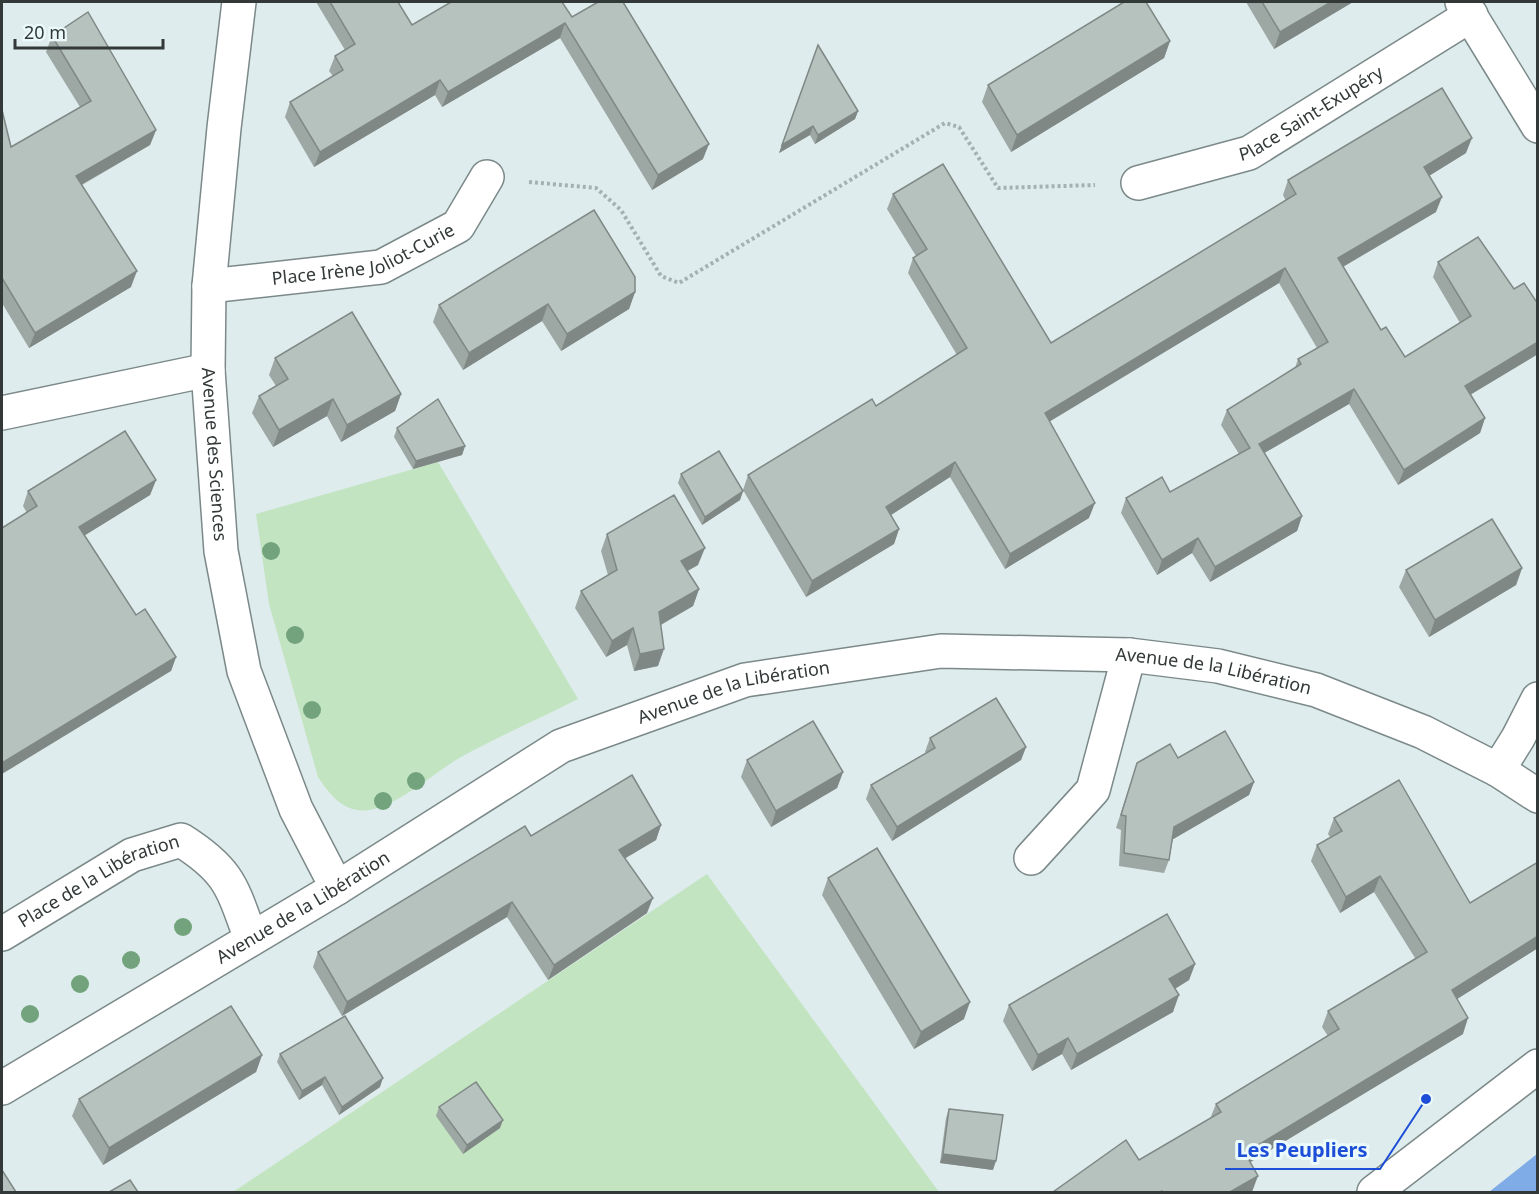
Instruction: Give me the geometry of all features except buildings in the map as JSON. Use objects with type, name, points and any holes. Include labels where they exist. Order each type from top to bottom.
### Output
[{"type":"street","name":"Avenue des Sciences","points":[[239,2],[209,286],[208,370],[221,551],[244,671],[296,809],[337,888]]},
{"type":"street","points":[[1467,8],[1538,126]]},
{"type":"street","name":"Place Saint-Exupéry","points":[[1138,183],[1249,153],[1467,8]]},
{"type":"street","name":"Place Irène Joliot-Curie","points":[[209,286],[381,267],[458,226],[487,177]]},
{"type":"street","points":[[2,413],[208,370]]},
{"type":"street","name":"Avenue de la Libération","points":[[2,1088],[337,888],[561,746],[745,680],[941,651],[1129,655],[1218,666],[1316,690],[1423,732],[1498,770],[1538,796]]},
{"type":"street","points":[[1031,858],[1093,790],[1129,655]]},
{"type":"street","points":[[1498,770],[1538,699]]},
{"type":"street","name":"Place de la Libération","points":[[2,934],[132,855],[181,840],[210,858],[230,883],[251,939]]},
{"type":"street","points":[[1374,1192],[1538,1066]]},
{"type":"path","points":[[487,177],[597,188],[621,210],[661,276],[679,283],[945,123],[959,127],[998,188],[1138,183]]},
{"type":"green space","points":[[438,462],[578,699],[461,757],[392,802],[369,810],[353,809],[339,802],[318,777],[269,604],[256,514]]},
{"type":"green space","points":[[707,874],[939,1192],[233,1192]]},
{"type":"water","points":[[1537,1154],[1537,1192],[1489,1192]]},
{"type":"place","name":"Les Peupliers","points":[[1426,1099]]}]
